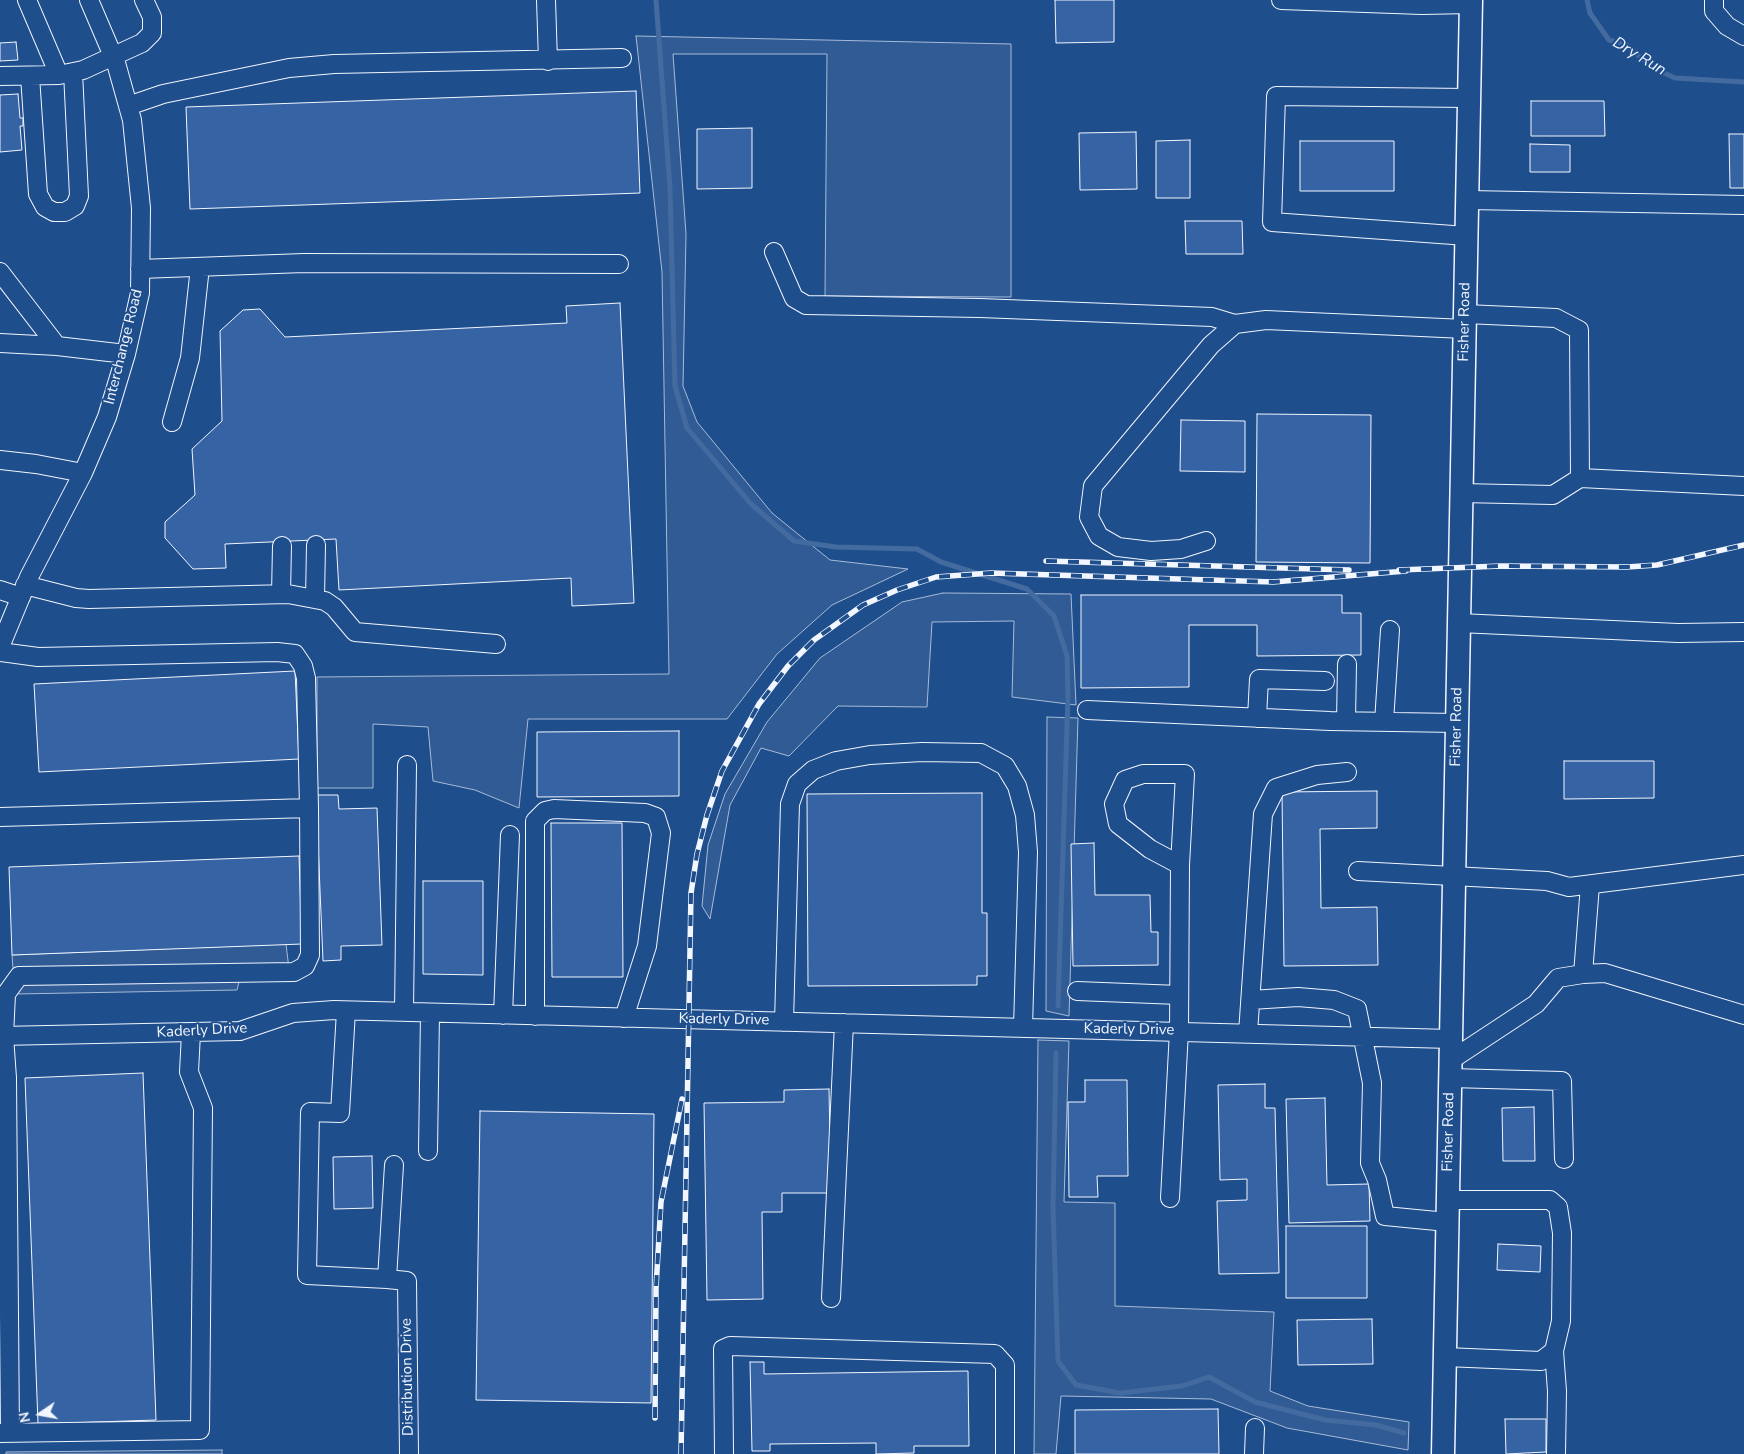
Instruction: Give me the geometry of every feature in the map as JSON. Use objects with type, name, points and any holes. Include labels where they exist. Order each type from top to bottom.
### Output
[{"type":"main road","name":"Fisher Road","points":[[1443,1454],[1471,2]]},
{"type":"street","points":[[26,0],[66,74],[79,196],[75,206],[65,212],[54,212],[45,207],[38,194],[30,76]]},
{"type":"street","name":"Interchange Road","points":[[0,647],[5,622],[84,473],[107,417],[126,354],[140,293],[141,208],[132,120],[113,56],[89,0]]},
{"type":"street","points":[[0,76],[66,74],[83,70],[142,43],[152,33],[152,17],[144,0]]},
{"type":"street","points":[[546,0],[548,60]]},
{"type":"street","points":[[1281,0],[1471,2]]},
{"type":"street","points":[[1714,0],[1714,11],[1727,26],[1744,36]]},
{"type":"street","points":[[128,106],[163,94],[289,68],[334,64],[622,58]]},
{"type":"street","points":[[1467,236],[1272,222],[1276,96],[1470,98]]},
{"type":"street","points":[[1468,200],[1744,205]]},
{"type":"street","points":[[774,252],[794,298],[806,305],[980,308],[1212,317],[1234,324],[1266,320],[1465,322],[1556,318],[1579,330],[1580,478]]},
{"type":"street","points":[[140,269],[304,263],[619,264]]},
{"type":"street","points":[[172,422],[190,358],[200,267]]},
{"type":"street","points":[[0,272],[58,346]]},
{"type":"street","points":[[1206,541],[1181,549],[1151,551],[1118,546],[1099,536],[1090,517],[1093,486],[1211,345],[1234,324]]},
{"type":"street","points":[[0,343],[58,346],[126,354]]},
{"type":"street","points":[[0,460],[36,464],[84,473]]},
{"type":"street","points":[[1461,493],[1553,495],[1580,478],[1744,486]]},
{"type":"street","points":[[315,599],[316,545]]},
{"type":"street","points":[[281,594],[282,546]]},
{"type":"street","points":[[0,590],[89,599],[281,594],[325,601],[334,608],[355,632],[496,644]]},
{"type":"street","points":[[1459,622],[1678,633],[1744,632]]},
{"type":"street","points":[[1384,722],[1390,630]]},
{"type":"street","points":[[0,652],[38,657],[277,652],[295,654],[303,666],[306,678],[310,955],[305,966],[294,972],[19,976],[6,994],[2,1036],[7,1078],[5,1433],[200,1430],[203,1108],[189,1072],[191,1033]]},
{"type":"street","points":[[1346,721],[1347,664]]},
{"type":"street","points":[[1256,718],[1258,679],[1325,681]]},
{"type":"street","points":[[1087,710],[1256,718],[1457,723]]},
{"type":"street","points":[[784,1022],[790,804],[797,784],[812,770],[836,761],[870,755],[942,752],[981,753],[1005,766],[1017,786],[1025,815],[1028,852],[1023,1028]]},
{"type":"street","points":[[404,1012],[407,765]]},
{"type":"street","points":[[1248,1033],[1263,814],[1276,788],[1316,775],[1347,772]]},
{"type":"street","points":[[1170,1198],[1179,1031],[1180,865],[1185,774],[1143,774],[1125,780],[1114,804],[1118,824],[1150,849],[1180,865]]},
{"type":"street","points":[[0,817],[308,808]]},
{"type":"street","points":[[535,1016],[535,821],[545,811],[554,809],[645,813],[656,817],[661,833],[647,946],[624,1018]]},
{"type":"street","points":[[503,1015],[510,835]]},
{"type":"street","points":[[1358,871],[1453,875],[1516,881],[1547,881],[1569,888],[1744,866]]},
{"type":"street","points":[[1583,974],[1590,885]]},
{"type":"street","points":[[1451,1059],[1536,1004],[1558,978],[1583,974],[1605,973],[1744,1015]]},
{"type":"street","points":[[1077,992],[1179,995]]},
{"type":"street","points":[[1251,1000],[1298,997],[1334,1000],[1356,1009],[1372,1083],[1370,1163],[1377,1180],[1385,1216],[1448,1222]]},
{"type":"street","points":[[346,1011],[340,1113],[310,1112],[307,1275],[388,1279],[394,1165]]},
{"type":"street","name":"Kaderly Drive","points":[[2,1036],[240,1031],[293,1013],[346,1011],[1362,1036],[1451,1059],[1562,1081],[1564,1159]]},
{"type":"street","points":[[428,1151],[430,1013]]},
{"type":"street","points":[[831,1298],[844,1023]]},
{"type":"street","points":[[1448,1200],[1550,1200],[1558,1207],[1562,1233],[1561,1320],[1554,1351],[1557,1391],[1556,1454]]},
{"type":"street","name":"Distribution Drive","points":[[388,1279],[407,1281],[409,1454]]},
{"type":"street","points":[[724,1454],[723,1349],[730,1346],[995,1354],[1005,1366],[1005,1454]]},
{"type":"street","points":[[1445,1357],[1541,1361],[1554,1351]]},
{"type":"street","points":[[1254,1454],[1255,1428]]},
{"type":"shaded area","points":[[636,36],[1011,44],[1011,297],[825,296],[827,54],[673,54],[686,234],[683,386],[697,422],[772,513],[830,560],[908,569],[832,605],[777,654],[727,719],[528,719],[519,808],[475,790],[433,781],[428,727],[373,724],[373,788],[317,788],[317,677],[669,674],[662,272]]},
{"type":"shaded area","points":[[943,593],[1071,594],[1076,705],[1012,697],[1014,621],[932,622],[927,707],[838,706],[789,756],[761,748],[730,805],[710,919],[702,906],[708,845],[725,794],[767,722],[820,658],[902,602]]},
{"type":"shaded area","points":[[1047,717],[1078,718],[1069,1016],[1046,1011]]},
{"type":"shaded area","points":[[286,944],[290,977],[240,978],[237,990],[15,994],[12,955]]},
{"type":"shaded area","points":[[1038,1040],[1069,1041],[1064,1202],[1115,1203],[1115,1306],[1274,1312],[1270,1391],[1308,1406],[1409,1422],[1408,1450],[1287,1428],[1211,1399],[1061,1396],[1056,1454],[1034,1454]]},
{"type":"shaded area","points":[[222,1450],[222,1454],[6,1454],[6,1452]]},
{"type":"building","points":[[1055,0],[1114,0],[1114,42],[1056,43]]},
{"type":"building","points":[[16,42],[18,60],[0,61],[0,43]]},
{"type":"building","points":[[636,91],[640,193],[190,209],[186,107]]},
{"type":"building","points":[[18,94],[20,118],[23,118],[23,126],[20,126],[22,150],[0,152],[0,95]]},
{"type":"building","points":[[1531,101],[1604,101],[1605,136],[1531,136]]},
{"type":"building","points":[[752,128],[752,188],[697,189],[697,129]]},
{"type":"building","points":[[1136,132],[1137,189],[1080,190],[1079,133]]},
{"type":"building","points":[[1729,134],[1744,134],[1744,188],[1730,188]]},
{"type":"building","points":[[1190,140],[1190,198],[1156,198],[1156,141]]},
{"type":"building","points":[[1300,141],[1394,141],[1394,191],[1300,191]]},
{"type":"building","points":[[1530,144],[1570,145],[1570,172],[1530,172]]},
{"type":"building","points":[[1185,221],[1242,221],[1243,254],[1186,254]]},
{"type":"building","points":[[620,303],[634,603],[572,606],[571,578],[339,590],[336,539],[225,544],[226,568],[193,569],[165,538],[165,522],[195,495],[192,449],[222,421],[220,331],[243,310],[260,309],[285,337],[567,323],[566,306]]},
{"type":"building","points":[[1257,414],[1371,415],[1370,563],[1256,562]]},
{"type":"building","points":[[1181,420],[1245,421],[1245,472],[1180,471]]},
{"type":"building","points":[[1081,595],[1342,595],[1342,613],[1361,613],[1361,655],[1257,656],[1257,625],[1189,625],[1189,687],[1081,688]]},
{"type":"building","points":[[295,671],[299,759],[39,772],[34,684]]},
{"type":"building","points":[[679,731],[679,796],[537,797],[537,732]]},
{"type":"building","points":[[1564,761],[1654,761],[1654,798],[1564,799]]},
{"type":"building","points":[[1377,791],[1377,828],[1320,829],[1321,908],[1377,907],[1378,965],[1284,966],[1282,792]]},
{"type":"building","points":[[982,793],[982,913],[987,913],[987,976],[977,976],[977,985],[808,986],[807,794]]},
{"type":"building","points":[[316,795],[338,795],[339,809],[377,808],[382,945],[341,946],[341,960],[323,961]]},
{"type":"building","points":[[551,823],[622,823],[623,977],[552,977]]},
{"type":"building","points":[[1094,843],[1095,895],[1150,895],[1151,932],[1158,932],[1158,965],[1073,966],[1071,844]]},
{"type":"building","points":[[299,856],[302,944],[12,955],[9,867]]},
{"type":"building","points":[[423,881],[483,881],[483,975],[423,974]]},
{"type":"building","points":[[143,1073],[156,1420],[38,1424],[25,1078]]},
{"type":"building","points":[[1085,1080],[1127,1080],[1128,1176],[1097,1176],[1098,1197],[1069,1197],[1068,1102],[1085,1102]]},
{"type":"building","points":[[1265,1084],[1265,1108],[1275,1108],[1279,1273],[1219,1274],[1217,1201],[1247,1200],[1247,1179],[1220,1180],[1218,1085]]},
{"type":"building","points":[[829,1089],[831,1193],[782,1193],[782,1212],[762,1212],[763,1299],[707,1300],[704,1103],[784,1102],[784,1090]]},
{"type":"building","points":[[1325,1098],[1327,1185],[1369,1184],[1370,1221],[1289,1223],[1286,1099]]},
{"type":"building","points":[[1534,1107],[1535,1161],[1503,1161],[1502,1108]]},
{"type":"building","points":[[480,1111],[654,1114],[651,1403],[476,1400]]},
{"type":"building","points":[[372,1156],[373,1208],[334,1209],[333,1157]]},
{"type":"building","points":[[1286,1226],[1367,1226],[1367,1298],[1286,1298]]},
{"type":"building","points":[[1498,1244],[1541,1246],[1540,1272],[1497,1270]]},
{"type":"building","points":[[1372,1319],[1373,1364],[1298,1365],[1297,1320]]},
{"type":"building","points":[[750,1362],[764,1362],[764,1374],[968,1371],[969,1446],[914,1446],[914,1453],[876,1454],[876,1443],[770,1444],[770,1451],[752,1451]]},
{"type":"building","points":[[1218,1409],[1219,1454],[1075,1454],[1075,1410]]},
{"type":"building","points":[[1505,1419],[1546,1419],[1546,1452],[1506,1454]]},
{"type":"waterway","points":[[656,0],[670,188],[675,386],[687,428],[751,504],[794,541],[836,547],[917,549],[941,562],[1027,589],[1054,616],[1067,656],[1068,695],[1058,1006]]},
{"type":"waterway","name":"Dry Run","points":[[1587,0],[1590,13],[1609,40],[1627,45],[1651,67],[1675,78],[1744,82]]},
{"type":"waterway","points":[[1056,1053],[1053,1207],[1058,1361],[1076,1385],[1120,1393],[1182,1386],[1209,1377],[1255,1402],[1325,1420],[1376,1425],[1404,1433]]},
{"type":"railway","points":[[1399,570],[1501,566],[1627,567],[1657,565],[1744,545]]},
{"type":"railway","points":[[1046,561],[1349,570]]},
{"type":"railway","points":[[681,1454],[691,893],[697,854],[707,815],[722,771],[759,704],[788,666],[814,640],[863,605],[897,590],[936,577],[991,573],[1273,582],[1406,571]]},
{"type":"railway","points":[[655,1418],[656,1288],[661,1202],[682,1099]]}]
